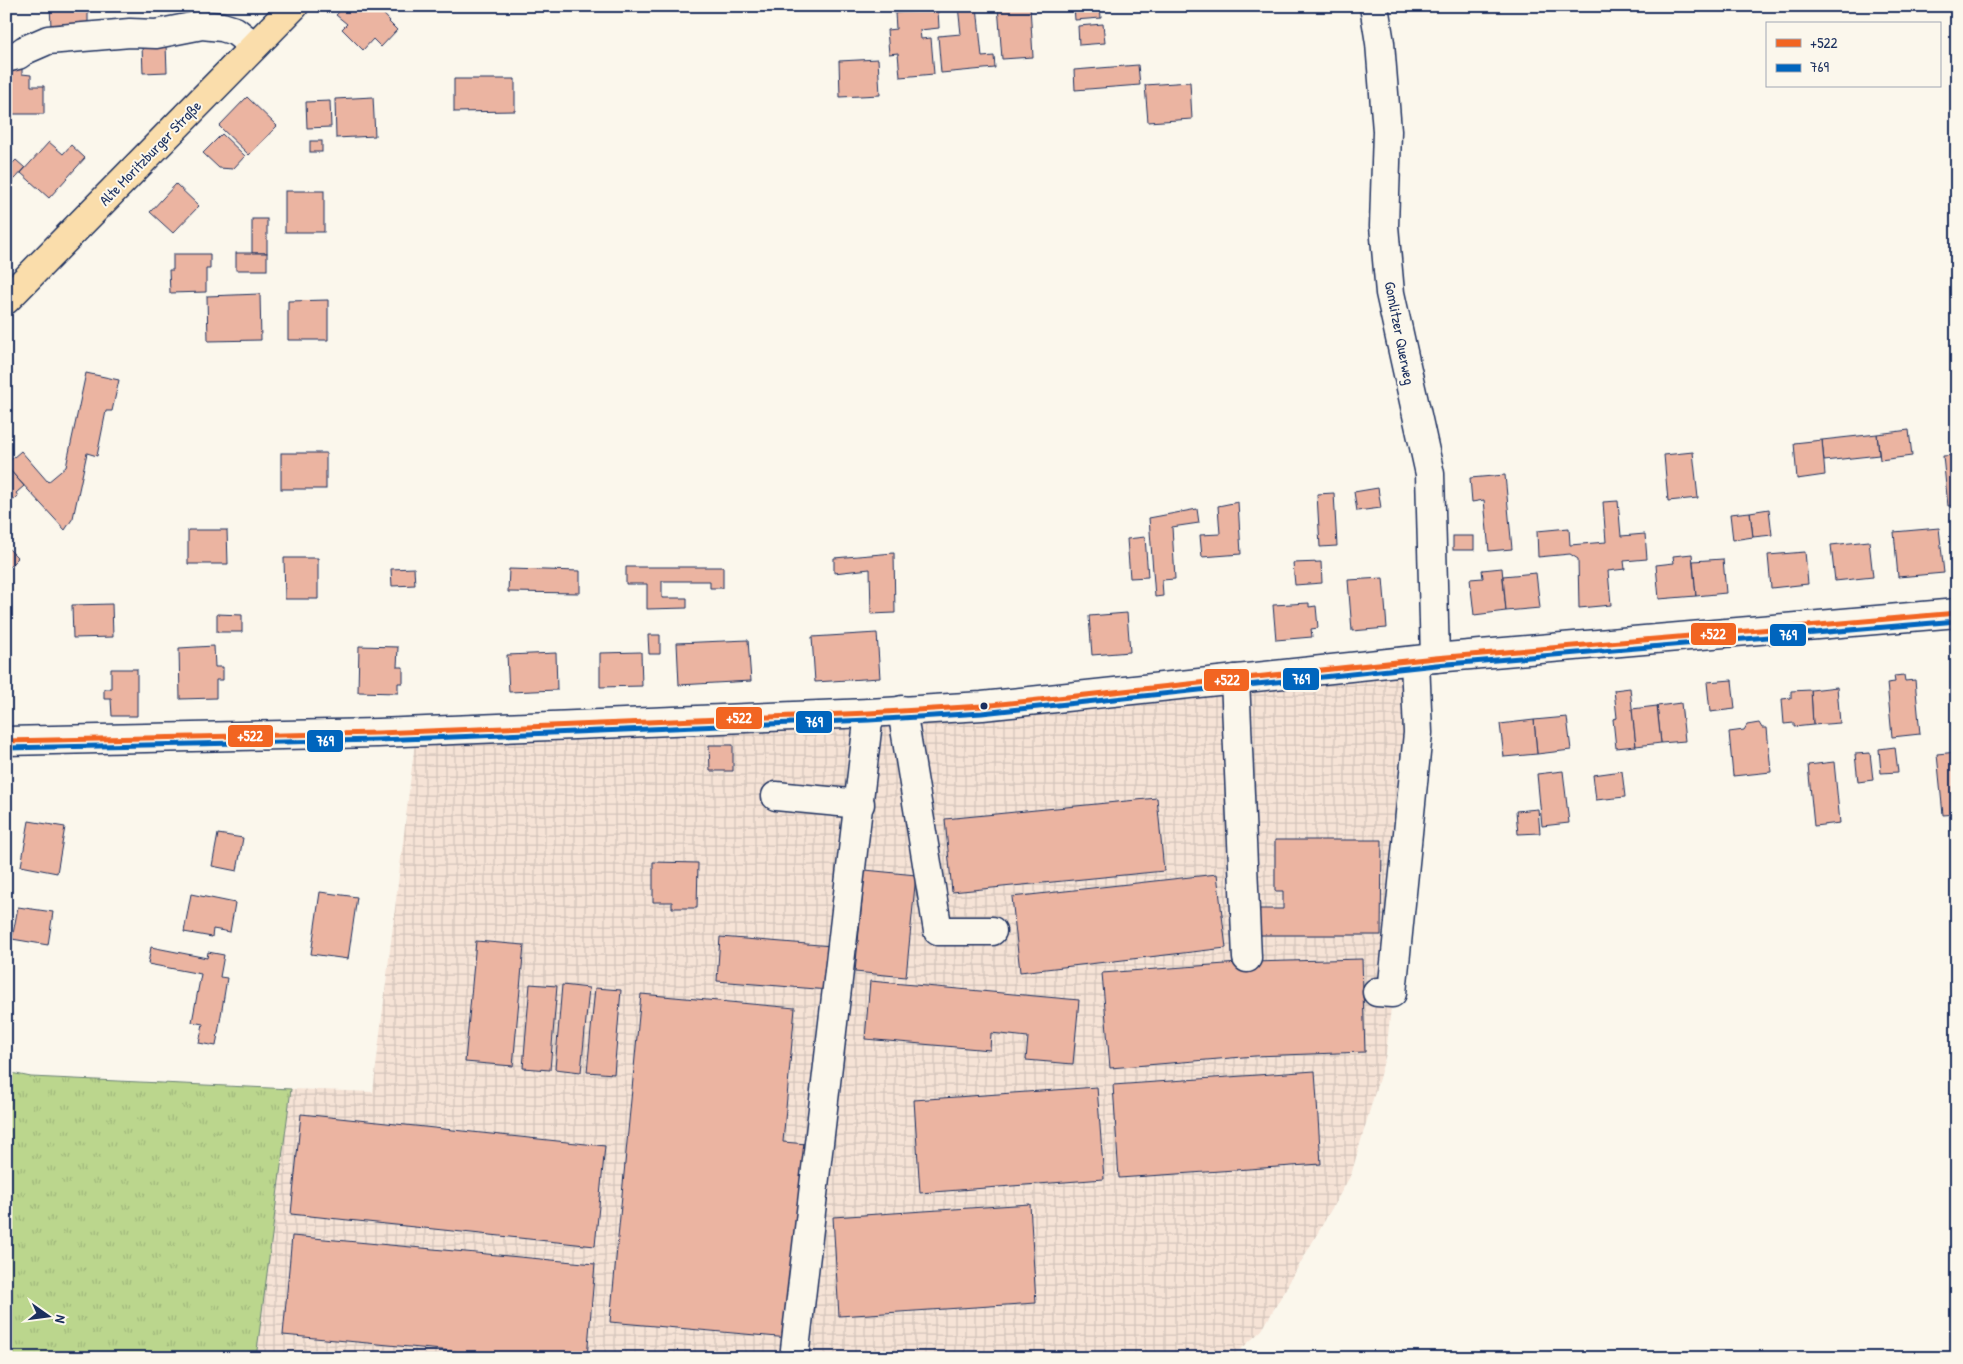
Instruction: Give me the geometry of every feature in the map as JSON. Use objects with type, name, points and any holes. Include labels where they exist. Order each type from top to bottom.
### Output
[{"type":"main road","name":"Alte Moritzburger Straße","points":[[6,300],[294,6]]},
{"type":"street","name":"Gomlitzer Querweg","points":[[1374,6],[1380,43],[1386,131],[1384,226],[1390,293],[1430,474],[1425,659],[1395,974],[1392,993],[1377,992]]},
{"type":"street","points":[[6,58],[18,55],[48,40],[130,33],[156,34],[202,26],[235,30],[254,46]]},
{"type":"street","points":[[6,741],[378,733],[869,713],[982,706],[1425,659],[1957,613]]},
{"type":"street","points":[[1235,679],[1247,958]]},
{"type":"street","points":[[902,710],[938,931],[992,931]]},
{"type":"street","points":[[794,1358],[860,804],[869,713]]},
{"type":"street","points":[[776,796],[860,804]]},
{"type":"shaded area","points":[[1415,661],[1401,914],[1386,1054],[1351,1175],[1262,1330],[1231,1358],[256,1358],[291,1089],[373,1092],[417,725],[558,726]]},
{"type":"green space","points":[[6,1072],[31,1077],[291,1089],[256,1358],[6,1358]]},
{"type":"building","points":[[50,6],[115,6],[115,10],[88,11],[88,26],[51,27]]},
{"type":"building","points":[[345,6],[376,6],[397,30],[381,47],[373,39],[363,50],[342,29],[347,24],[336,15]]},
{"type":"building","points":[[958,6],[977,6],[982,57],[994,56],[995,68],[941,73],[938,36],[961,34]]},
{"type":"building","points":[[998,6],[1030,6],[1033,57],[1002,59]]},
{"type":"building","points":[[1074,6],[1100,6],[1101,18],[1075,20]]},
{"type":"building","points":[[938,10],[939,28],[920,30],[921,39],[931,38],[934,74],[900,77],[898,53],[889,54],[887,30],[896,29],[895,13]]},
{"type":"building","points":[[1103,24],[1105,43],[1079,45],[1078,26]]},
{"type":"building","points":[[166,45],[167,72],[143,73],[142,46]]},
{"type":"building","points":[[878,59],[880,95],[840,97],[839,61]]},
{"type":"building","points":[[6,65],[22,65],[22,74],[31,75],[31,86],[44,86],[44,114],[6,114]]},
{"type":"building","points":[[1138,65],[1140,85],[1075,90],[1074,70]]},
{"type":"building","points":[[454,79],[515,79],[515,111],[454,112]]},
{"type":"building","points":[[1190,82],[1192,119],[1148,122],[1145,85]]},
{"type":"building","points":[[247,97],[277,126],[249,155],[219,126]]},
{"type":"building","points":[[373,97],[375,136],[336,138],[335,99]]},
{"type":"building","points":[[330,101],[331,127],[307,128],[306,102]]},
{"type":"building","points":[[222,134],[245,156],[233,169],[219,168],[203,153]]},
{"type":"building","points":[[310,141],[322,141],[322,152],[310,152]]},
{"type":"building","points":[[49,142],[63,154],[71,145],[85,158],[49,198],[21,173]]},
{"type":"building","points":[[6,160],[11,165],[16,160],[25,168],[6,189]]},
{"type":"building","points":[[176,184],[199,206],[173,233],[150,212]]},
{"type":"building","points":[[285,191],[324,191],[324,232],[285,232]]},
{"type":"building","points":[[252,219],[267,219],[267,253],[252,253]]},
{"type":"building","points":[[236,253],[267,253],[267,270],[236,270]]},
{"type":"building","points":[[173,254],[210,254],[210,269],[206,269],[206,292],[170,293],[169,270],[173,270]]},
{"type":"building","points":[[260,294],[261,340],[208,341],[207,296]]},
{"type":"building","points":[[328,300],[328,340],[288,340],[288,301]]},
{"type":"building","points":[[86,373],[119,380],[112,411],[106,411],[97,456],[87,453],[73,518],[65,530],[6,464],[21,451],[48,482],[66,467]]},
{"type":"building","points":[[1909,430],[1912,456],[1880,460],[1877,434]]},
{"type":"building","points":[[1877,434],[1879,455],[1824,461],[1822,440]]},
{"type":"building","points":[[1822,440],[1825,475],[1797,479],[1794,443]]},
{"type":"building","points":[[1693,452],[1698,498],[1668,501],[1664,455]]},
{"type":"building","points":[[281,453],[326,453],[326,489],[281,489]]},
{"type":"building","points":[[1957,455],[1957,505],[1948,506],[1943,456]]},
{"type":"building","points":[[8,468],[24,486],[16,493],[18,496],[6,507],[6,470]]},
{"type":"building","points":[[1505,475],[1512,549],[1489,551],[1484,500],[1472,502],[1470,478]]},
{"type":"building","points":[[1378,488],[1381,508],[1357,511],[1354,492]]},
{"type":"building","points":[[1334,493],[1337,546],[1320,547],[1317,494]]},
{"type":"building","points":[[1618,501],[1621,536],[1645,534],[1647,559],[1624,561],[1625,569],[1608,571],[1611,605],[1579,608],[1578,559],[1570,554],[1538,557],[1537,531],[1569,528],[1570,545],[1606,542],[1603,502]]},
{"type":"building","points":[[1238,502],[1241,554],[1202,557],[1200,535],[1220,534],[1218,506]]},
{"type":"building","points":[[1197,509],[1199,523],[1172,527],[1175,579],[1162,580],[1163,596],[1155,597],[1149,518]]},
{"type":"building","points":[[1769,509],[1772,535],[1753,537],[1750,512]]},
{"type":"building","points":[[1750,512],[1753,537],[1733,540],[1730,514]]},
{"type":"building","points":[[1939,528],[1944,573],[1898,577],[1894,532]]},
{"type":"building","points":[[188,530],[227,530],[228,564],[188,564]]},
{"type":"building","points":[[1953,535],[1957,535],[1957,565],[1956,565]]},
{"type":"building","points":[[1453,536],[1474,536],[1474,550],[1453,550]]},
{"type":"building","points":[[1145,537],[1148,577],[1130,578],[1127,539]]},
{"type":"building","points":[[1869,541],[1873,577],[1835,581],[1831,545]]},
{"type":"building","points":[[6,546],[18,558],[6,570]]},
{"type":"building","points":[[1805,552],[1808,584],[1771,588],[1768,555]]},
{"type":"building","points":[[894,553],[895,613],[871,614],[870,569],[834,573],[834,558]]},
{"type":"building","points":[[1692,554],[1696,596],[1659,599],[1656,565],[1674,563],[1673,556]]},
{"type":"building","points":[[284,558],[318,558],[318,599],[285,599]]},
{"type":"building","points":[[1723,559],[1726,593],[1696,596],[1693,561]]},
{"type":"building","points":[[1321,562],[1322,583],[1295,585],[1293,563]]},
{"type":"building","points":[[626,567],[723,567],[723,588],[710,588],[710,581],[662,581],[662,598],[687,598],[687,608],[647,609],[647,584],[626,584]]},
{"type":"building","points":[[414,568],[415,585],[392,586],[391,569]]},
{"type":"building","points":[[1502,568],[1506,611],[1474,615],[1470,579],[1483,578],[1482,570]]},
{"type":"building","points":[[509,569],[580,571],[580,593],[508,592]]},
{"type":"building","points":[[1536,573],[1540,608],[1506,611],[1503,576]]},
{"type":"building","points":[[1383,578],[1387,628],[1352,631],[1348,580]]},
{"type":"building","points":[[1309,603],[1309,607],[1316,606],[1318,628],[1311,629],[1312,637],[1276,640],[1273,605]]},
{"type":"building","points":[[112,604],[113,637],[73,638],[72,605]]},
{"type":"building","points":[[1127,613],[1130,652],[1092,655],[1089,616]]},
{"type":"building","points":[[217,614],[242,615],[242,632],[217,632]]},
{"type":"building","points":[[877,633],[880,678],[815,682],[812,637]]},
{"type":"building","points":[[648,635],[660,635],[660,654],[649,654]]},
{"type":"building","points":[[748,640],[751,681],[679,685],[677,643]]},
{"type":"building","points":[[214,646],[215,667],[223,667],[223,680],[216,680],[216,698],[180,699],[179,648]]},
{"type":"building","points":[[359,646],[398,647],[397,667],[403,667],[403,683],[398,683],[398,693],[358,692]]},
{"type":"building","points":[[641,652],[642,686],[600,687],[600,653]]},
{"type":"building","points":[[556,653],[557,690],[509,692],[507,655]]},
{"type":"building","points":[[111,669],[137,669],[137,716],[112,716],[111,699],[104,699],[104,689],[111,689]]},
{"type":"building","points":[[1904,675],[1905,681],[1915,680],[1920,734],[1892,737],[1887,683],[1895,682],[1894,676]]},
{"type":"building","points":[[1732,680],[1735,709],[1710,712],[1707,682]]},
{"type":"building","points":[[1837,687],[1840,723],[1813,725],[1811,690]]},
{"type":"building","points":[[1630,688],[1636,746],[1616,748],[1613,719],[1617,718],[1614,690]]},
{"type":"building","points":[[1811,690],[1813,725],[1794,727],[1794,723],[1784,724],[1782,699],[1791,698],[1791,691]]},
{"type":"building","points":[[1681,703],[1685,741],[1661,743],[1657,706]]},
{"type":"building","points":[[1657,706],[1661,743],[1636,746],[1632,709]]},
{"type":"building","points":[[1567,717],[1571,750],[1537,754],[1534,720]]},
{"type":"building","points":[[1534,720],[1537,754],[1504,757],[1500,724]]},
{"type":"building","points":[[1759,723],[1762,728],[1767,728],[1771,772],[1733,776],[1729,732],[1744,730],[1747,725]]},
{"type":"building","points":[[709,745],[733,745],[733,771],[710,771]]},
{"type":"building","points":[[1895,747],[1898,772],[1881,773],[1879,749]]},
{"type":"building","points":[[1957,752],[1957,814],[1943,815],[1937,754]]},
{"type":"building","points":[[1870,753],[1873,780],[1858,782],[1855,754]]},
{"type":"building","points":[[1834,762],[1840,823],[1814,826],[1808,765]]},
{"type":"building","points":[[1563,771],[1569,823],[1542,826],[1537,774]]},
{"type":"building","points":[[1622,771],[1625,797],[1596,800],[1593,775]]},
{"type":"building","points":[[1157,798],[1164,871],[952,892],[945,819]]},
{"type":"building","points":[[1538,809],[1540,833],[1518,834],[1516,811]]},
{"type":"building","points":[[29,821],[65,827],[57,873],[21,866]]},
{"type":"building","points":[[218,834],[243,838],[237,871],[212,866]]},
{"type":"building","points":[[1275,840],[1382,840],[1381,935],[1254,935],[1254,909],[1283,909],[1283,891],[1275,891]]},
{"type":"building","points":[[653,862],[698,863],[697,908],[672,908],[672,902],[653,902]]},
{"type":"building","points":[[865,870],[916,875],[906,977],[855,972]]},
{"type":"building","points":[[1217,874],[1226,948],[1020,972],[1012,897]]},
{"type":"building","points":[[320,892],[357,897],[348,959],[311,954]]},
{"type":"building","points":[[191,894],[235,903],[230,932],[213,929],[212,937],[184,932]]},
{"type":"building","points":[[18,907],[53,912],[48,945],[12,939]]},
{"type":"building","points":[[720,937],[832,946],[829,990],[717,981]]},
{"type":"building","points":[[476,941],[524,945],[513,1066],[465,1062]]},
{"type":"building","points":[[151,947],[207,958],[208,952],[224,955],[220,977],[227,978],[216,1046],[199,1043],[203,1024],[192,1022],[201,974],[148,964]]},
{"type":"building","points":[[1362,959],[1365,1052],[1255,1056],[1110,1068],[1102,973],[1253,962]]},
{"type":"building","points":[[870,981],[1079,1000],[1073,1064],[1026,1060],[1028,1037],[991,1033],[990,1050],[865,1039]]},
{"type":"building","points":[[530,984],[557,986],[550,1070],[523,1068]]},
{"type":"building","points":[[562,985],[589,988],[581,1072],[555,1069]]},
{"type":"building","points":[[595,988],[621,990],[614,1074],[587,1072]]},
{"type":"building","points":[[641,994],[795,1008],[783,1142],[807,1144],[789,1338],[610,1322]]},
{"type":"building","points":[[1315,1071],[1321,1164],[1119,1178],[1113,1085]]},
{"type":"building","points":[[1097,1087],[1104,1179],[920,1193],[914,1100]]},
{"type":"building","points":[[301,1114],[605,1146],[595,1246],[291,1214]]},
{"type":"building","points":[[1030,1204],[1036,1303],[839,1316],[833,1217]]},
{"type":"building","points":[[292,1236],[595,1264],[587,1358],[526,1358],[283,1335]]},
{"type":"transit line","name":"+522","points":[[6,741],[378,733],[869,713],[982,706],[1435,658],[1957,613]]},
{"type":"transit line","name":"769","points":[[6,748],[378,740],[869,720],[982,713],[1436,665],[1957,621]]}]
